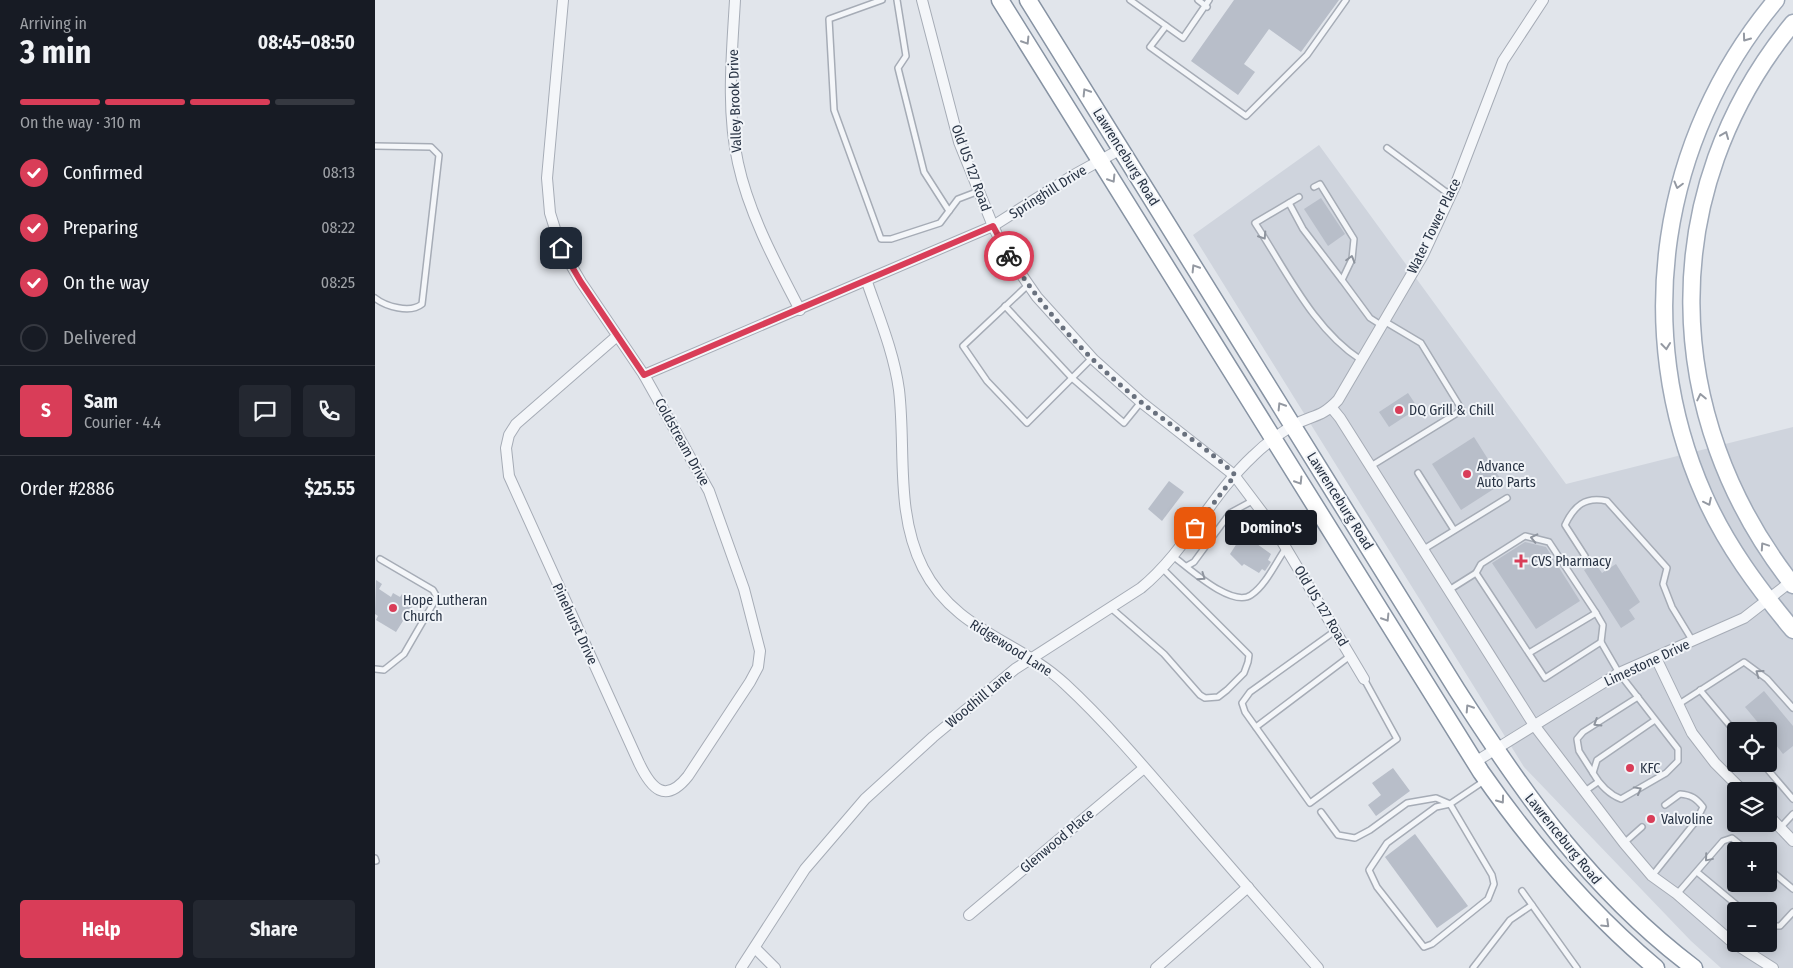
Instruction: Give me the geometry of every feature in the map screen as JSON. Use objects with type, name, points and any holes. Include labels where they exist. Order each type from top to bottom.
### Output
[{"type":"main road","name":"Lawrenceburg Road","points":[[1000,0],[1487,780],[1524,831],[1576,894],[1617,934],[1656,968]]},
{"type":"main road","name":"Lawrenceburg Road","points":[[1028,0],[1495,749],[1547,821],[1591,874],[1633,917],[1694,968]]},
{"type":"main road","points":[[1776,0],[1742,44],[1724,73],[1694,135],[1683,168],[1669,228],[1664,271],[1663,307],[1669,376],[1684,440],[1694,470],[1726,538],[1768,600],[1793,630]]},
{"type":"main road","points":[[1792,583],[1747,519],[1715,448],[1695,362],[1691,297],[1697,229],[1715,162],[1743,96],[1761,66],[1793,22]]},
{"type":"street","name":"Coldstream Drive","points":[[563,0],[547,196],[553,230],[577,277],[644,375],[709,491],[744,589],[760,651],[758,667]]},
{"type":"street","name":"Valley Brook Drive","points":[[735,0],[732,110],[738,164],[755,214],[799,310]]},
{"type":"street","name":"Old US 127 Road","points":[[922,0],[959,142],[993,226],[1028,285],[1091,358],[1141,402],[1235,475],[1286,548],[1364,679]]},
{"type":"street","name":"Water Tower Place","points":[[1293,426],[1326,413],[1338,400],[1423,255],[1450,196],[1503,61],[1543,0]]},
{"type":"street","name":"Springhill Drive","points":[[644,375],[867,282],[993,226],[1121,149]]},
{"type":"street","name":"Ridgewood Lane","points":[[867,282],[886,336],[897,379],[902,428],[905,508],[908,525],[917,554],[937,592],[958,614],[985,633],[1031,658],[1064,683],[1144,768],[1318,968]]},
{"type":"street","name":"Pinehurst Drive","points":[[617,336],[516,424],[509,435],[506,461],[509,476],[525,515],[650,784],[656,789],[669,791],[682,784],[758,667]]},
{"type":"street","points":[[1331,407],[1340,418],[1424,549],[1534,725],[1624,844],[1653,876],[1677,894],[1732,942],[1773,968]]},
{"type":"street","name":"Woodhill Lane","points":[[741,968],[805,869],[865,799],[933,737],[1031,658],[1141,588],[1163,569],[1235,475],[1254,454],[1293,426]]},
{"type":"street","name":"Limestone Drive","points":[[1475,762],[1619,673],[1744,618],[1792,583]]},
{"type":"street","points":[[1656,658],[1692,733],[1715,763],[1734,782]]},
{"type":"street","name":"Glenwood Place","points":[[969,915],[1144,768]]},
{"type":"street","points":[[1777,823],[1793,841]]},
{"type":"street","points":[[1156,968],[1248,887]]},
{"type":"street","points":[[755,948],[775,968]]},
{"type":"lane","points":[[881,0],[829,19],[834,110],[881,240],[891,239],[940,223],[958,199],[979,191]]},
{"type":"lane","points":[[897,0],[906,56],[898,68],[924,172],[949,211]]},
{"type":"lane","points":[[1130,0],[1183,38],[1207,7],[1209,0]]},
{"type":"lane","points":[[1198,0],[1207,7]]},
{"type":"lane","points":[[1165,26],[1151,47],[1246,116],[1307,54],[1346,0]]},
{"type":"lane","points":[[375,146],[431,147],[439,155],[422,304],[414,308],[389,306],[375,298]]},
{"type":"lane","points":[[1387,148],[1450,196]]},
{"type":"lane","points":[[1315,187],[1320,184],[1354,239],[1353,259],[1342,280]]},
{"type":"lane","points":[[1299,197],[1255,223],[1317,318],[1343,348],[1361,360]]},
{"type":"lane","points":[[1289,203],[1303,229],[1370,318],[1421,343],[1462,410],[1371,466]]},
{"type":"lane","points":[[1028,285],[963,346],[987,381],[1027,423],[1091,358]]},
{"type":"lane","points":[[1005,306],[1072,378],[1124,423],[1141,402]]},
{"type":"lane","points":[[1417,473],[1454,530]]},
{"type":"lane","points":[[1424,549],[1507,498]]},
{"type":"lane","points":[[1585,556],[1565,525],[1571,512],[1583,502],[1594,498],[1607,501],[1667,568],[1663,584],[1672,607],[1693,642]]},
{"type":"lane","points":[[1187,566],[1194,562],[1230,513],[1254,500]]},
{"type":"lane","points":[[1449,590],[1476,573],[1481,564],[1525,536],[1549,542],[1603,625],[1601,642],[1619,673],[1638,697],[1655,720],[1678,749],[1678,761],[1666,773],[1621,799],[1611,795],[1598,782],[1579,751],[1577,739],[1583,732],[1638,697]]},
{"type":"lane","points":[[1174,557],[1231,596],[1243,598],[1250,596],[1258,589],[1286,548]]},
{"type":"lane","points":[[375,668],[384,670],[404,654],[437,597],[433,590],[380,559]]},
{"type":"lane","points":[[1111,608],[1164,654],[1200,695],[1212,699],[1218,697],[1244,672],[1249,655],[1163,569]]},
{"type":"lane","points":[[1476,573],[1545,678],[1601,642]]},
{"type":"lane","points":[[1529,653],[1596,613]]},
{"type":"lane","points":[[1336,631],[1250,692],[1243,702],[1245,712],[1310,803],[1397,739],[1364,679]]},
{"type":"lane","points":[[1256,727],[1351,656]]},
{"type":"lane","points":[[1679,704],[1744,662],[1767,679],[1793,708]]},
{"type":"lane","points":[[1700,690],[1727,722]]},
{"type":"lane","points":[[1593,773],[1597,760],[1655,720]]},
{"type":"lane","points":[[1770,772],[1793,799]]},
{"type":"lane","points":[[1321,812],[1338,835],[1355,838],[1370,830],[1407,803],[1436,798],[1450,804],[1491,875],[1494,884],[1488,898],[1432,944],[1424,947],[1377,887],[1369,870],[1387,843],[1436,807],[1450,804],[1487,780]]},
{"type":"lane","points":[[1585,791],[1598,782]]},
{"type":"lane","points":[[1653,876],[1696,821],[1703,807],[1698,799],[1690,795],[1680,794],[1665,805]]},
{"type":"lane","points":[[1781,827],[1793,814]]},
{"type":"lane","points":[[1624,844],[1642,827]]},
{"type":"lane","points":[[1677,894],[1723,841],[1732,838],[1737,842]]},
{"type":"lane","points":[[1697,872],[1733,902]]},
{"type":"lane","points":[[1777,876],[1793,889]]},
{"type":"lane","points":[[1522,891],[1577,968]]},
{"type":"lane","points":[[1473,968],[1510,920],[1532,905]]},
{"type":"lane","points":[[1777,926],[1793,912]]},
{"type":"shaded area","points":[[1319,145],[1566,484],[1793,427],[1793,968],[1721,968],[1691,941],[1524,767],[1193,235]]},
{"type":"building","points":[[1234,0],[1339,0],[1301,52],[1269,29],[1244,64],[1255,72],[1238,95],[1191,61]]},
{"type":"building","points":[[1321,198],[1345,234],[1328,246],[1304,209]]},
{"type":"building","name":"DQ Grill & Chill","points":[[1408,393],[1418,408],[1389,427],[1379,412]]},
{"type":"building","name":"Advance Auto Parts","points":[[1474,437],[1503,483],[1461,510],[1432,464]]},
{"type":"building","points":[[1169,481],[1184,492],[1162,521],[1148,509]]},
{"type":"building","points":[[1243,534],[1259,542],[1257,544],[1271,554],[1268,560],[1271,562],[1265,571],[1262,569],[1259,573],[1244,564],[1242,566],[1230,554]]},
{"type":"building","name":"CVS Pharmacy","points":[[1525,542],[1546,547],[1580,601],[1536,629],[1492,563]]},
{"type":"building","points":[[1595,563],[1602,573],[1616,564],[1640,602],[1629,610],[1635,619],[1621,628],[1584,570]]},
{"type":"building","name":"Hope Lutheran Church","points":[[376,580],[382,584],[379,589],[391,597],[393,593],[400,597],[402,594],[415,602],[396,632],[376,620],[378,616],[375,614]]},
{"type":"building","points":[[1764,691],[1793,726],[1793,746],[1783,754],[1777,746],[1777,722],[1758,722],[1745,707]]},
{"type":"building","points":[[1393,768],[1410,791],[1376,816],[1368,805],[1381,795],[1372,783]]},
{"type":"building","points":[[1415,834],[1468,906],[1437,928],[1385,857]]},
{"type":"way so far","points":[[1009,256],[1037,297],[1064,329],[1109,375],[1235,475],[1195,528]]},
{"type":"place","name":"DQ Grill & Chill","points":[[1399,410]]},
{"type":"place","name":"Advance Auto Parts","points":[[1467,474]]},
{"type":"place","name":"Domino's","points":[[1195,528]]},
{"type":"place","name":"CVS Pharmacy","points":[[1521,561]]},
{"type":"place","name":"Hope Lutheran Church","points":[[393,608]]},
{"type":"place","name":"KFC","points":[[1630,768]]},
{"type":"place","name":"Valvoline","points":[[1651,819]]},
{"type":"route","points":[[561,248],[581,282],[644,375],[867,282],[993,226],[1009,256]]}]
